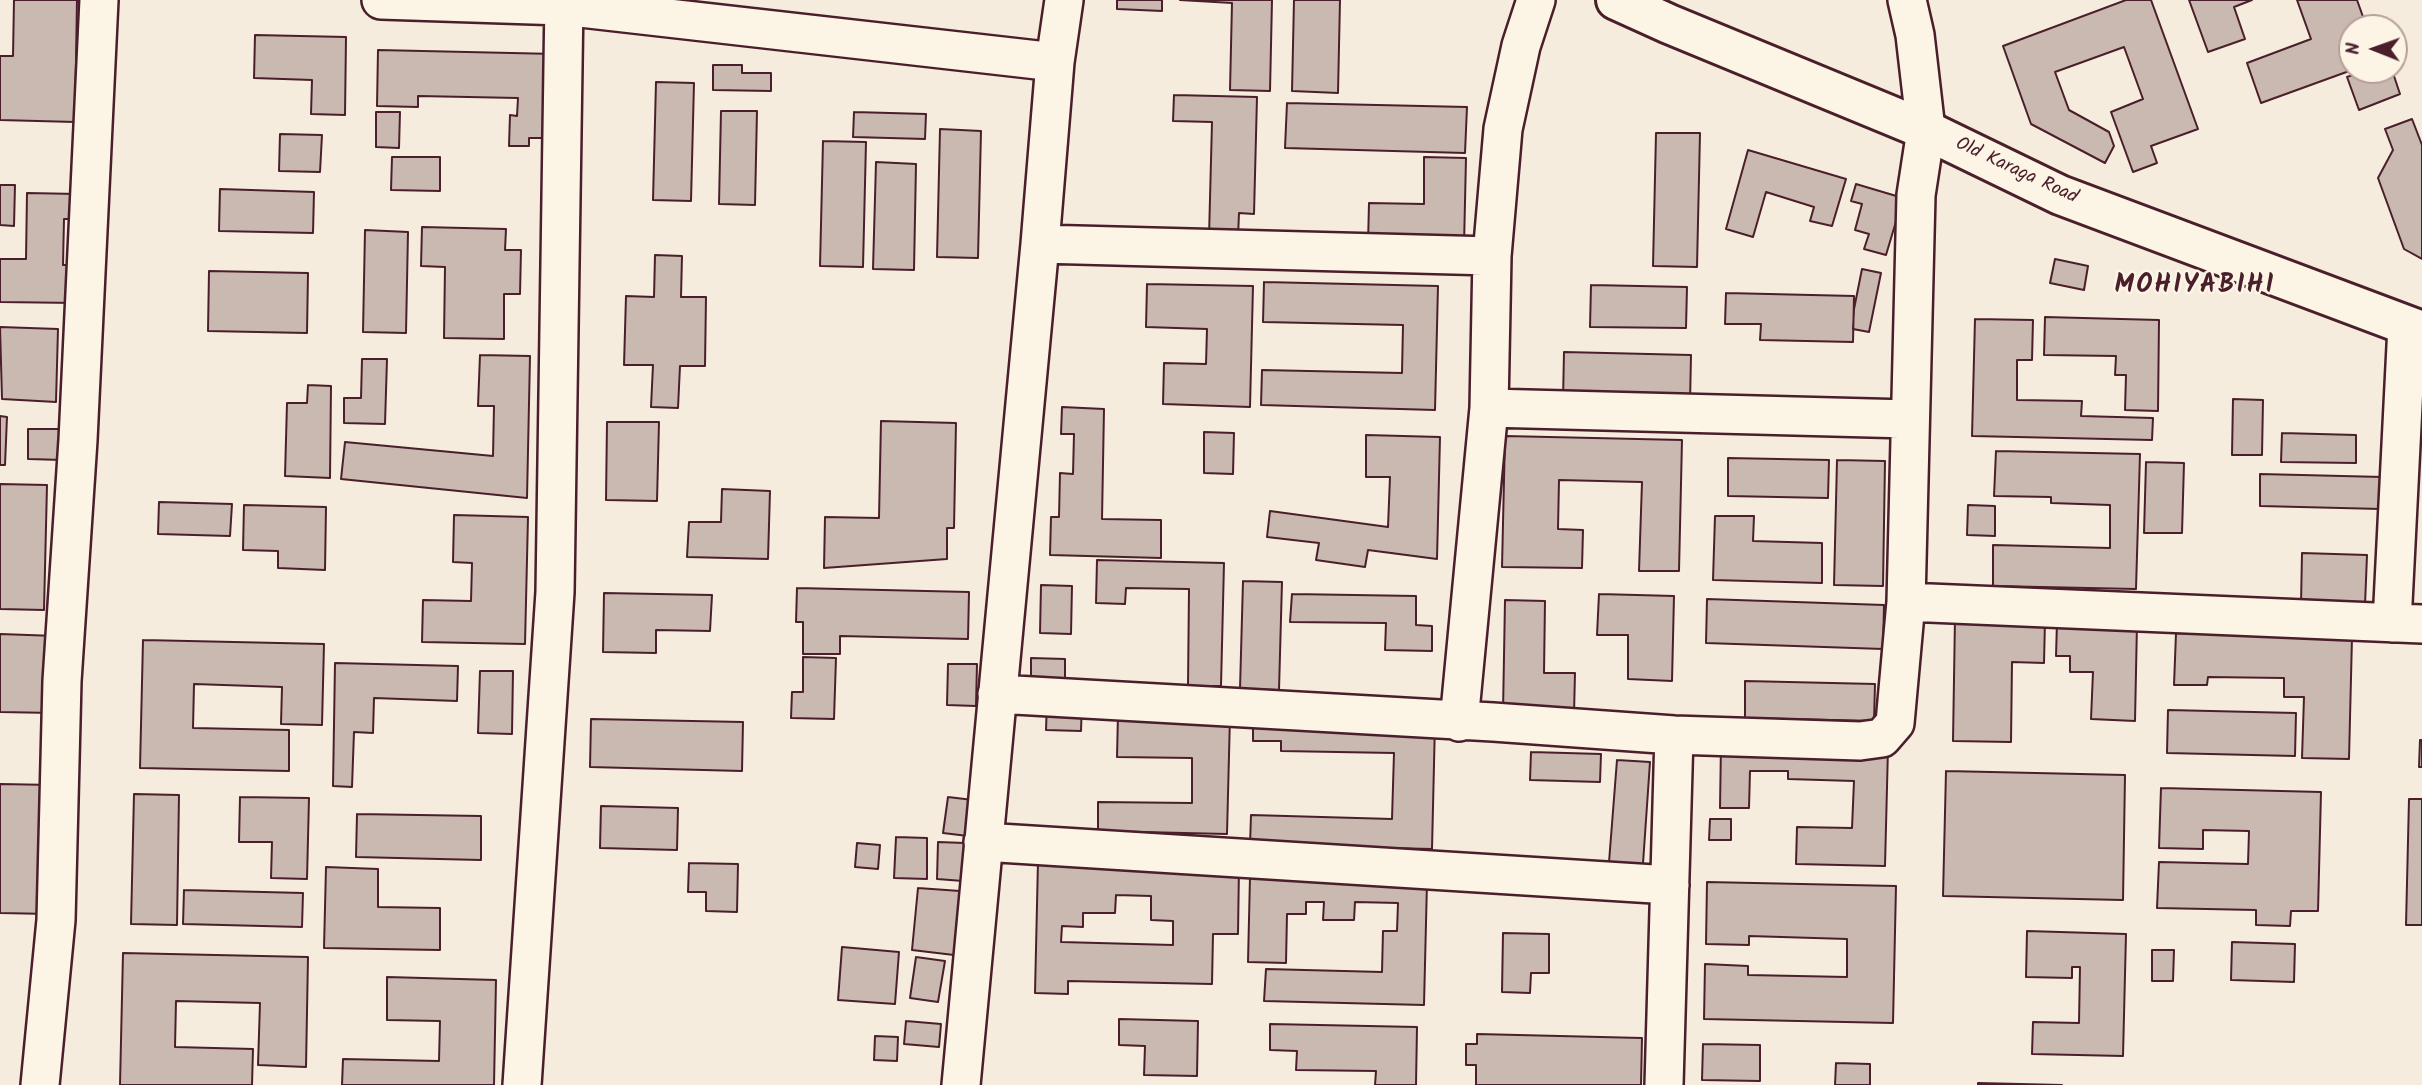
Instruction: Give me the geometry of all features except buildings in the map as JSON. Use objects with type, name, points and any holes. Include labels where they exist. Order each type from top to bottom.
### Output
[{"type":"street","points":[[40,1085],[55,920],[62,681],[78,440],[99,0]]},
{"type":"street","points":[[381,0],[564,3],[1055,62]]},
{"type":"street","points":[[961,1085],[1055,62],[1065,0]]},
{"type":"street","points":[[1459,722],[1489,408],[1492,256],[1503,129],[1521,46],[1536,0]]},
{"type":"street","name":"Old Karaga Road","points":[[1616,0],[1669,12],[2060,195],[2415,329]]},
{"type":"street","points":[[997,694],[1674,735],[1860,741],[1882,738],[1895,723],[1906,601],[1916,195],[1926,130],[1915,35],[1907,0]]},
{"type":"street","points":[[522,1085],[555,592],[564,3]]},
{"type":"street","points":[[1040,244],[1492,256]]},
{"type":"street","points":[[1906,601],[2407,624],[2415,329]]},
{"type":"street","points":[[1489,408],[1909,419]]},
{"type":"street","points":[[1664,1085],[1674,735]]},
{"type":"street","points":[[983,842],[1671,885]]},
{"type":"district","name":"MOHIYABIHI","points":[[2195,288]]}]
